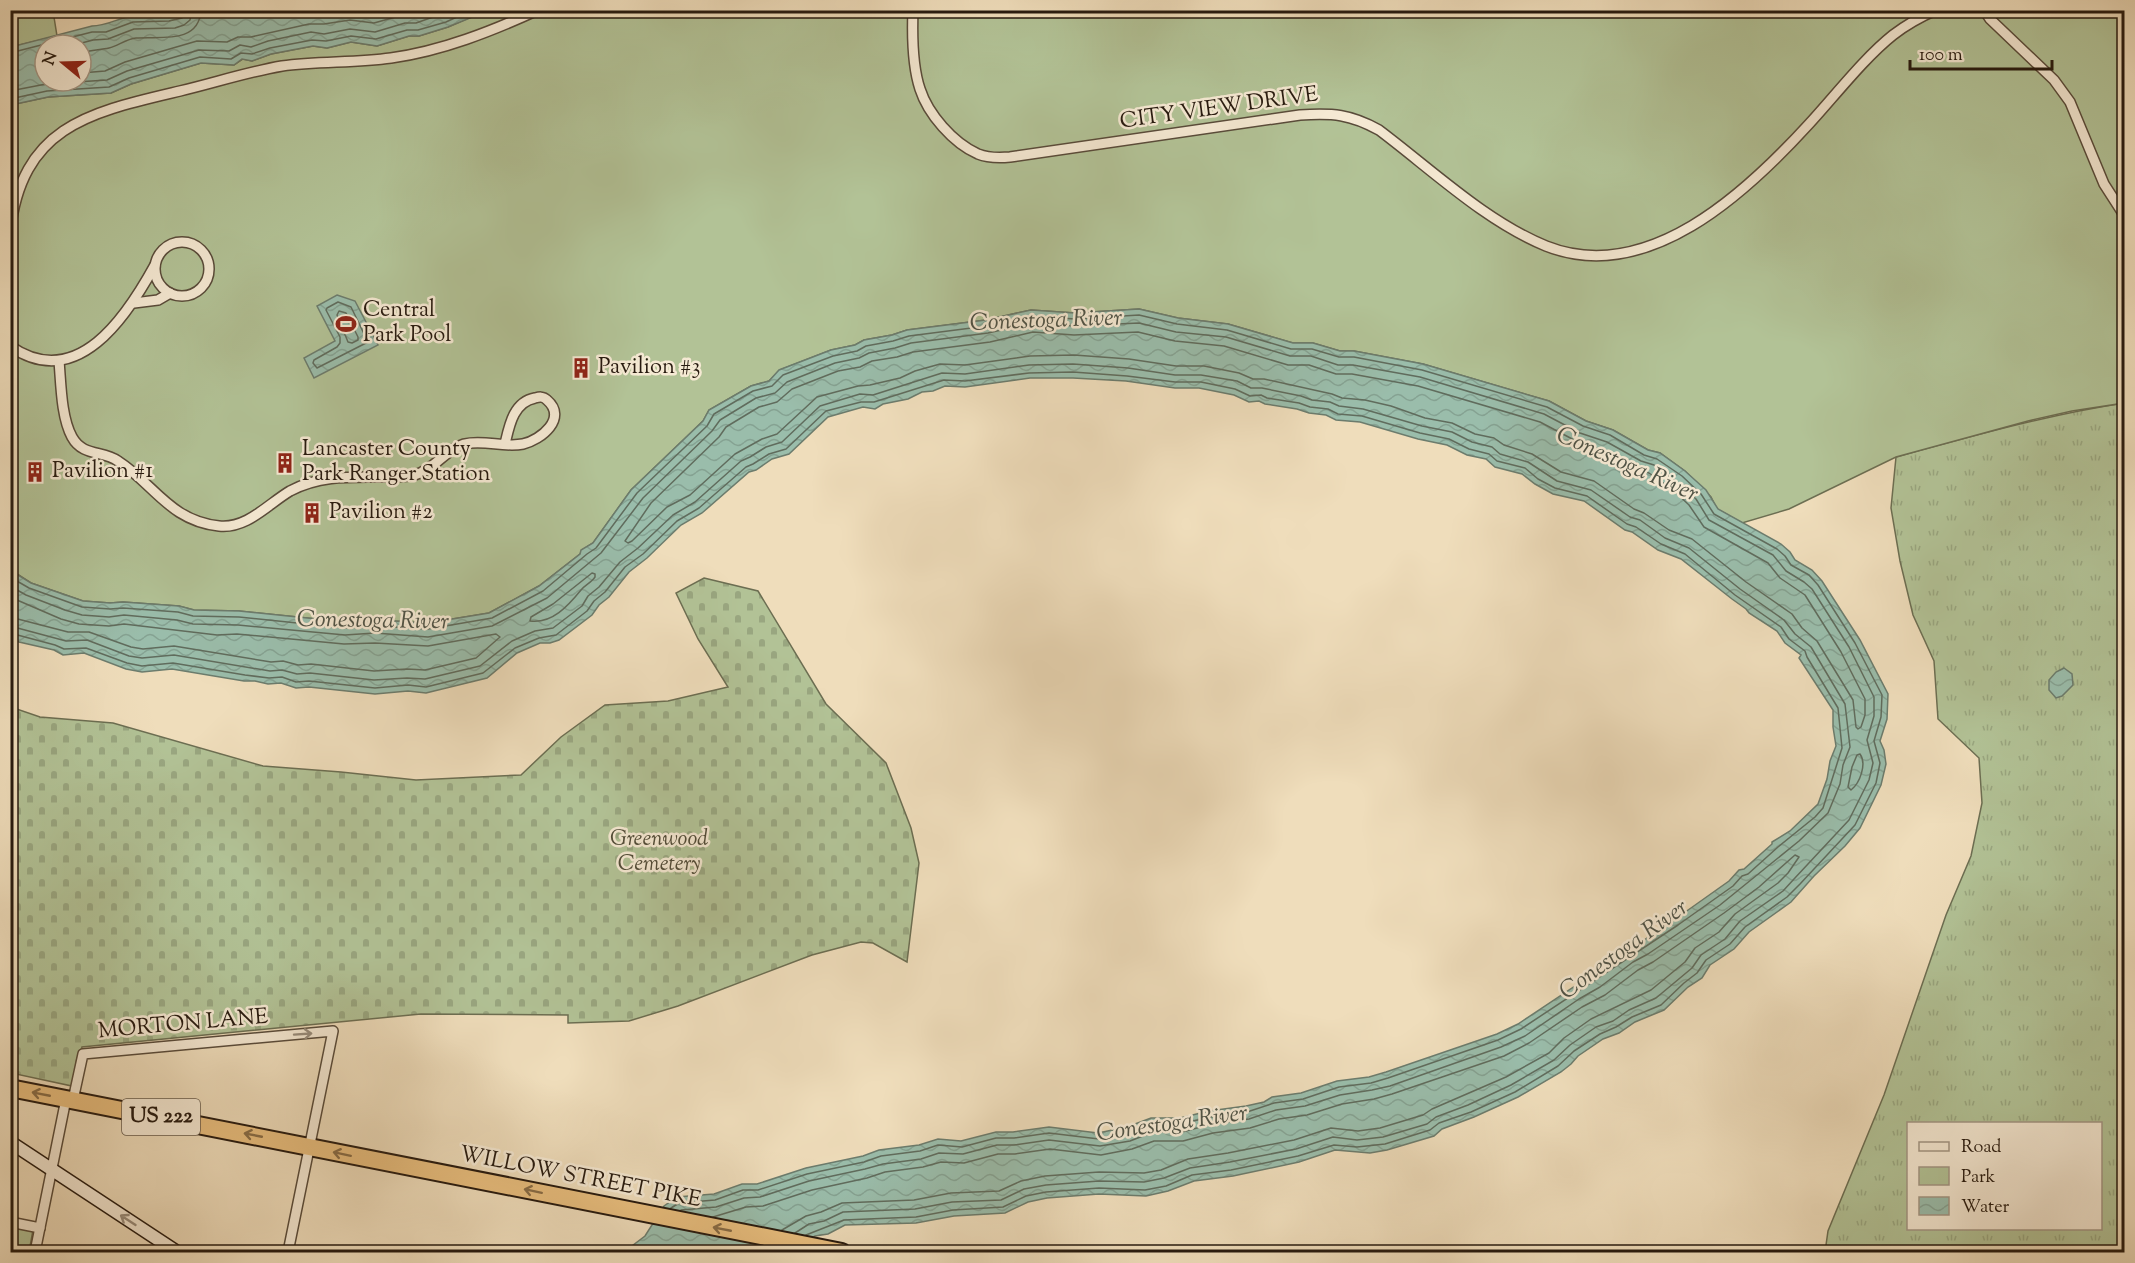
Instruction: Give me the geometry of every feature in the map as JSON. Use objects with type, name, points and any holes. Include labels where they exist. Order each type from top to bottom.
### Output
[{"type":"highway","name":"US 222","points":[[10,1088],[310,1148]]},
{"type":"highway","name":"WILLOW STREET PIKE","points":[[310,1148],[842,1252]]},
{"type":"main road","points":[[10,1142],[177,1252]]},
{"type":"street","points":[[10,232],[15,202],[31,166],[61,132],[88,117],[131,102],[260,71],[308,63],[390,58],[421,52],[466,39],[538,10]]},
{"type":"street","name":"CITY VIEW DRIVE","points":[[913,10],[916,71],[925,100],[936,119],[951,135],[968,148],[984,156],[1010,157],[1300,115],[1326,113],[1349,116],[1378,130],[1521,234],[1564,252],[1596,256],[1637,249],[1656,243],[1679,233],[1712,213],[1770,165],[1885,42],[1915,20],[1936,10]]},
{"type":"street","points":[[1984,10],[1990,19],[2054,80],[2065,95],[2078,117],[2104,184],[2124,214]]},
{"type":"street","points":[[10,346],[31,357],[58,361],[84,352],[117,323],[134,303],[163,250],[178,242],[191,243],[206,254],[210,271],[203,288],[187,296],[178,296],[170,293],[158,281],[155,265]]},
{"type":"street","points":[[134,303],[158,300],[170,293]]},
{"type":"street","points":[[58,361],[66,424],[76,443],[88,452],[116,459],[172,508],[211,525],[234,526],[262,513],[289,492],[319,480],[414,475],[425,471],[453,449],[462,445],[475,442],[505,444],[523,444],[546,432],[552,425],[554,418],[549,401],[543,397],[537,397],[518,408],[512,418],[505,444]]},
{"type":"street","name":"MORTON LANE","points":[[70,1100],[83,1054],[333,1031],[310,1148]]},
{"type":"street","points":[[35,1252],[51,1169],[70,1100]]},
{"type":"street","points":[[288,1252],[310,1148]]},
{"type":"street","points":[[10,1222],[40,1228]]},
{"type":"green space","points":[[487,10],[2124,11],[2124,403],[2028,421],[1896,457],[1789,509],[1742,523],[1717,509],[1711,497],[1685,471],[1660,453],[1648,450],[1613,430],[1586,421],[1549,401],[1423,364],[1354,351],[1340,351],[1313,343],[1293,343],[1228,324],[1178,318],[1139,309],[1075,313],[1031,310],[986,320],[907,330],[864,340],[780,370],[769,381],[751,386],[709,410],[703,421],[631,490],[593,543],[539,586],[489,613],[428,623],[376,620],[346,622],[239,611],[194,610],[179,606],[83,601],[31,583],[11,570],[10,105],[48,97],[111,93],[131,84],[201,63],[234,65],[243,59],[252,61],[271,54],[313,46],[327,48],[351,42],[377,46],[448,27]]},
{"type":"green space","points":[[11,11],[53,11],[57,33],[33,33],[33,42],[11,47]]},
{"type":"green space","points":[[2124,403],[2124,1252],[1825,1252],[1828,1231],[1884,1095],[1946,915],[1971,856],[1982,803],[1979,758],[1938,719],[1934,661],[1913,615],[1900,561],[1891,508],[1896,457],[2067,414]]},
{"type":"green space","name":"Greenwood Cemetery","points":[[704,578],[758,591],[826,704],[886,763],[911,828],[919,863],[907,962],[873,943],[861,942],[812,955],[678,1006],[629,1021],[568,1023],[568,1015],[421,1014],[82,1047],[72,1086],[11,1073],[11,707],[40,717],[113,723],[263,766],[416,780],[521,775],[561,737],[605,705],[668,701],[728,687],[698,639],[676,593]]},
{"type":"green space","points":[[10,1225],[33,1230],[29,1252],[11,1252]]},
{"type":"water","points":[[188,10],[487,10],[448,27],[377,46],[351,42],[327,48],[313,46],[271,54],[252,61],[242,59],[234,65],[201,63],[131,84],[111,93],[48,97],[11,105],[11,47],[33,41],[33,93],[93,93],[93,33],[65,33],[129,17]]},
{"type":"water","name":"Central Park Pool","points":[[337,295],[355,301],[378,345],[314,378],[304,358],[335,341],[317,306]]},
{"type":"water","name":"Conestoga River","points":[[1139,309],[1178,318],[1228,324],[1293,343],[1313,343],[1340,351],[1354,351],[1423,364],[1549,401],[1586,421],[1613,430],[1648,450],[1660,453],[1706,490],[1718,509],[1781,544],[1795,560],[1812,570],[1822,581],[1860,640],[1888,694],[1887,719],[1880,741],[1886,764],[1881,785],[1860,828],[1791,902],[1749,932],[1734,949],[1710,965],[1702,978],[1688,987],[1664,1010],[1603,1039],[1578,1056],[1561,1072],[1518,1097],[1442,1129],[1434,1136],[1370,1153],[1335,1150],[1299,1162],[1233,1176],[1194,1181],[1146,1196],[1099,1194],[1047,1198],[1028,1202],[1005,1213],[954,1216],[916,1223],[845,1225],[828,1234],[815,1236],[789,1252],[624,1252],[645,1236],[664,1206],[677,1197],[714,1194],[742,1184],[757,1184],[806,1168],[863,1156],[879,1150],[919,1145],[938,1139],[961,1141],[996,1132],[1049,1127],[1098,1133],[1127,1127],[1151,1118],[1180,1118],[1246,1106],[1264,1102],[1272,1097],[1301,1093],[1337,1081],[1369,1077],[1497,1034],[1518,1024],[1729,881],[1772,842],[1790,831],[1818,804],[1836,746],[1833,710],[1799,658],[1801,655],[1785,643],[1777,631],[1749,613],[1681,559],[1658,550],[1584,501],[1553,494],[1522,474],[1495,467],[1486,459],[1467,455],[1447,445],[1360,422],[1336,420],[1326,415],[1259,401],[1249,402],[1234,395],[1199,388],[1175,388],[1126,381],[1073,378],[1030,378],[965,387],[945,386],[933,391],[922,392],[908,399],[883,404],[875,409],[863,407],[828,417],[789,454],[772,459],[749,472],[702,513],[681,525],[629,572],[592,615],[559,640],[540,643],[517,653],[487,678],[426,693],[408,691],[375,694],[309,687],[296,688],[281,683],[244,681],[172,669],[142,672],[126,669],[84,653],[63,655],[54,650],[11,638],[10,570],[31,583],[83,601],[179,606],[194,610],[239,611],[346,622],[376,620],[428,623],[489,613],[539,586],[580,554],[581,550],[593,543],[631,490],[703,421],[709,410],[751,386],[769,381],[779,370],[831,350],[907,330],[986,320],[1031,310],[1075,313]]},
{"type":"water","points":[[2064,668],[2072,674],[2073,685],[2062,696],[2056,698],[2049,690],[2049,680],[2056,672]]},
{"type":"place","name":"Central Park Pool","points":[[346,324]]},
{"type":"place","name":"Pavilion #3","points":[[581,368]]},
{"type":"place","name":"Lancaster County Park Ranger Station","points":[[285,463]]},
{"type":"place","name":"Pavilion #1","points":[[35,472]]},
{"type":"place","name":"Pavilion #2","points":[[312,513]]}]
